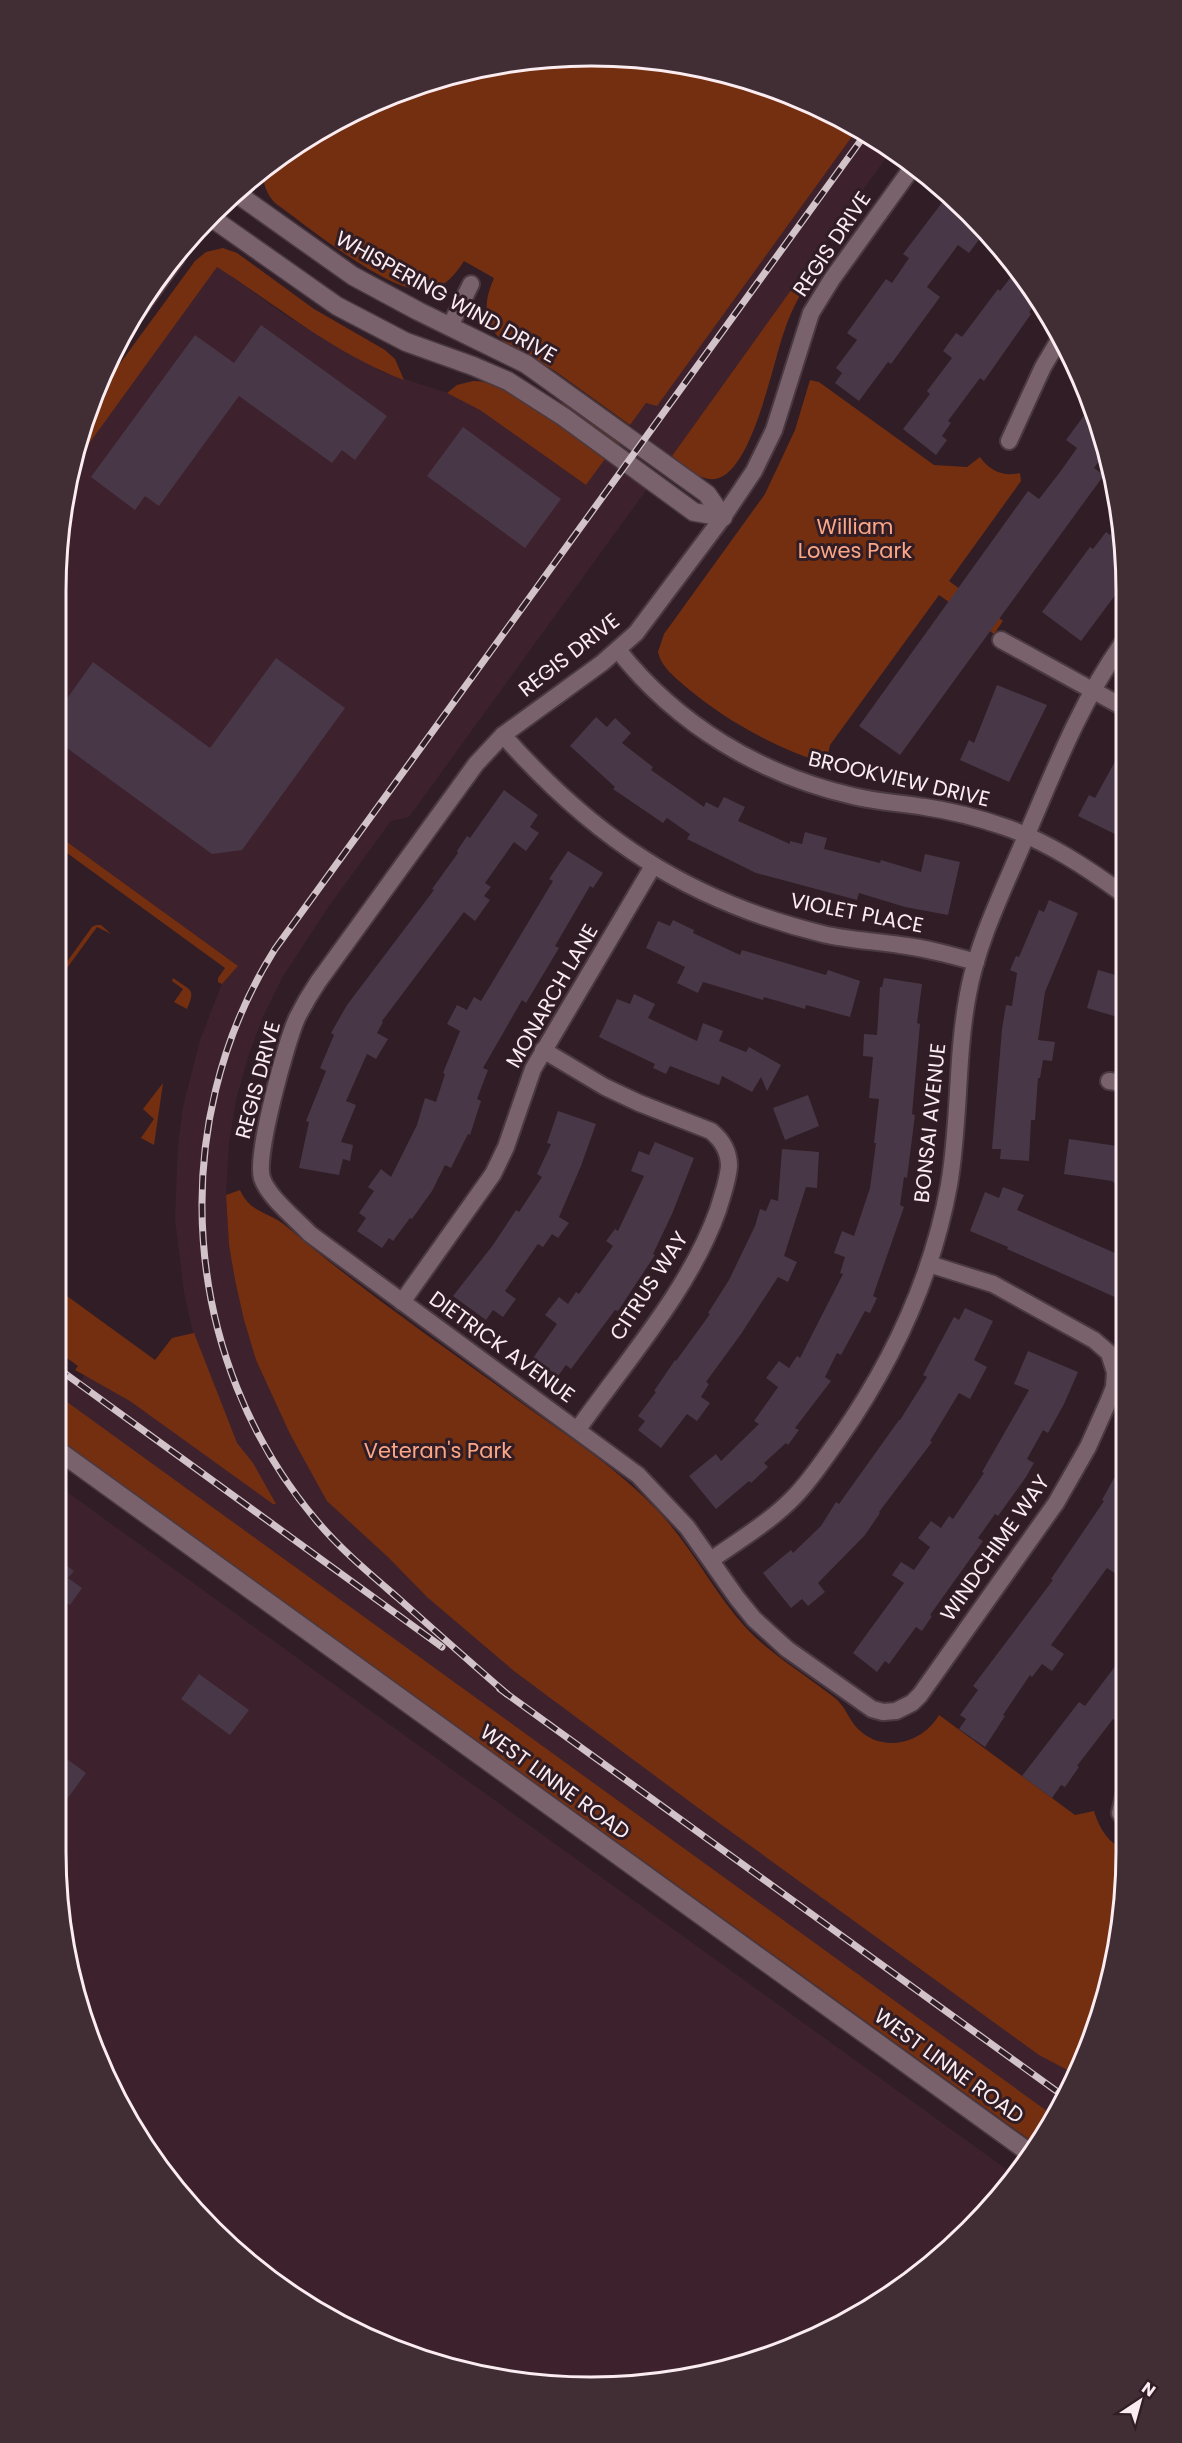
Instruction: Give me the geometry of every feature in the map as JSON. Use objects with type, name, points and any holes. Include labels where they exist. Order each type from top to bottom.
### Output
[{"type":"street","name":"REGIS DRIVE","points":[[262,1177],[260,1167],[263,1143],[282,1063],[297,1018],[307,999],[476,764],[503,735],[618,650],[650,617],[723,517],[754,471],[774,430],[811,313],[832,279],[909,172]]},
{"type":"street","name":"WHISPERING WIND DRIVE","points":[[243,198],[353,276],[526,364],[707,494],[723,517]]},
{"type":"street","name":"WHISPERING WIND DRIVE","points":[[218,222],[337,306],[406,342],[508,381],[564,417],[694,512],[723,517]]},
{"type":"street","points":[[450,326],[471,284]]},
{"type":"street","points":[[1009,441],[1042,367],[1055,346]]},
{"type":"street","points":[[1001,640],[1116,703]]},
{"type":"street","name":"BROOKVIEW DRIVE","points":[[618,650],[646,682],[687,718],[734,751],[777,772],[853,796],[927,807],[967,816],[1027,836],[1068,856],[1116,889]]},
{"type":"street","name":"BONSAI AVENUE","points":[[711,1560],[775,1514],[811,1477],[880,1377],[899,1337],[929,1264],[949,1185],[954,1151],[964,1022],[975,962],[1027,836],[1093,690],[1116,654]]},
{"type":"street","name":"VIOLET PLACE","points":[[503,735],[595,825],[653,866],[717,899],[787,924],[825,934],[926,949],[975,962]]},
{"type":"street","name":"MONARCH LANE","points":[[402,1302],[493,1174],[507,1147],[533,1069],[653,866]]},
{"type":"street","name":"CITRUS WAY","points":[[543,1050],[622,1095],[711,1131],[726,1149],[729,1164],[721,1200],[710,1233],[697,1259],[665,1308],[578,1429]]},
{"type":"street","name":"DIETRICK AVENUE","points":[[262,1177],[272,1195],[310,1234],[631,1470],[687,1527],[711,1560]]},
{"type":"street","name":"WINDCHIME WAY","points":[[711,1560],[737,1598],[770,1636],[862,1704],[883,1712],[896,1711],[912,1703],[920,1695],[1056,1503],[1088,1447],[1109,1401],[1115,1380],[1113,1362],[1108,1353],[1094,1340],[1003,1289],[929,1264]]},
{"type":"street","name":"WEST LINNE ROAD","points":[[66,1456],[1025,2149]]},
{"type":"shaded area","points":[[853,135],[887,157],[672,456],[630,425],[646,403],[657,405]]},
{"type":"shaded area","points":[[217,266],[285,315],[383,372],[447,393],[480,410],[586,485],[605,459],[647,489],[409,817],[391,821],[329,906],[282,978],[262,1019],[236,1100],[229,1143],[226,1195],[229,1245],[244,1320],[256,1360],[290,1434],[310,1468],[1077,2050],[1062,2084],[1030,2140],[66,1444],[66,1369],[81,1380],[84,1376],[155,1361],[172,1338],[193,1333],[184,1292],[175,1219],[178,1146],[183,1107],[200,1040],[222,984],[238,966],[66,841],[67,557],[70,522],[86,447]]},
{"type":"shaded area","points":[[66,1491],[1008,2172],[986,2198],[937,2247],[911,2269],[854,2307],[792,2337],[760,2349],[727,2359],[660,2373],[591,2377],[557,2376],[522,2373],[455,2359],[390,2337],[359,2323],[328,2307],[271,2269],[245,2247],[196,2198],[154,2144],[120,2084],[106,2053],[84,1988],[70,1921],[67,1886]]},
{"type":"green space","points":[[557,67],[625,67],[693,76],[760,94],[792,106],[853,135],[657,406],[646,403],[630,425],[555,371],[511,347],[496,335],[487,315],[489,290],[494,278],[464,261],[449,279],[429,290],[413,289],[394,282],[350,257],[275,203],[264,180],[299,154],[359,120],[390,106],[455,84],[489,76]]},
{"type":"green space","points":[[223,248],[237,253],[314,309],[385,350],[395,359],[404,380],[354,357],[217,267],[86,447],[115,370],[195,261],[206,252]]},
{"type":"green space","points":[[814,258],[820,263],[791,314],[759,415],[740,458],[728,472],[715,479],[703,478],[672,456]]},
{"type":"green space","name":"William Lowes Park","points":[[810,380],[819,382],[934,465],[967,467],[980,457],[997,472],[1020,473],[1021,481],[949,581],[1003,621],[994,634],[939,595],[830,745],[826,764],[788,750],[718,711],[673,675],[665,667],[658,652],[664,634],[765,494],[795,430]]},
{"type":"green space","points":[[473,381],[488,383],[523,399],[605,459],[586,485],[480,410],[447,393],[457,385]]},
{"type":"green space","points":[[564,400],[622,441],[618,446],[561,405]]},
{"type":"green space","points":[[66,841],[238,966],[222,984],[218,982],[218,978],[225,968],[66,852]]},
{"type":"green space","points":[[101,925],[111,934],[97,927],[66,969],[66,963],[92,927]]},
{"type":"green space","points":[[173,978],[190,990],[191,997],[187,1009],[174,1002],[183,989],[172,981]]},
{"type":"green space","points":[[163,1083],[154,1145],[141,1138],[154,1119],[143,1109]]},
{"type":"green space","name":"Veteran's Park","points":[[240,1190],[249,1204],[286,1226],[374,1296],[578,1443],[627,1482],[670,1525],[747,1629],[779,1657],[835,1698],[857,1728],[867,1736],[889,1743],[912,1739],[932,1725],[939,1715],[1075,1815],[1094,1811],[1106,1835],[1116,1845],[1112,1921],[1098,1988],[1088,2021],[1068,2070],[1039,2055],[514,1671],[427,1597],[389,1558],[327,1501],[290,1434],[256,1360],[235,1280],[229,1245],[226,1195]]},
{"type":"green space","points":[[66,1295],[155,1360],[172,1338],[194,1333],[237,1443],[253,1463],[276,1504],[130,1401],[75,1370],[78,1366],[66,1357]]},
{"type":"green space","points":[[66,1401],[1047,2111],[1030,2140],[66,1444]]},
{"type":"building","points":[[943,202],[980,239],[969,253],[958,245],[927,287],[940,297],[891,364],[888,362],[859,401],[835,383],[842,373],[836,368],[857,340],[847,333],[886,279],[892,283],[909,258],[903,254]]},
{"type":"building","points":[[1012,276],[1033,307],[1029,312],[1031,314],[984,381],[980,378],[948,421],[951,423],[942,436],[947,440],[936,455],[903,429],[930,394],[927,391],[952,358],[943,351],[956,333],[962,337],[998,289],[1000,291]]},
{"type":"building","points":[[261,325],[387,416],[355,460],[342,450],[332,463],[239,396],[159,506],[145,496],[135,510],[91,477],[195,335],[234,363]]},
{"type":"building","points":[[1085,414],[1099,461],[1094,468],[1103,476],[900,755],[859,726],[1028,491],[1039,499],[1060,472],[1077,448],[1066,440]]},
{"type":"building","points":[[463,427],[561,499],[525,548],[427,476]]},
{"type":"building","points":[[1113,531],[1116,594],[1081,641],[1042,612],[1090,547],[1093,549],[1106,532],[1110,535]]},
{"type":"building","points":[[276,658],[345,708],[242,850],[212,854],[66,747],[66,700],[93,662],[210,748]]},
{"type":"building","points":[[997,685],[1047,705],[1009,782],[960,760],[969,740],[974,743]]},
{"type":"building","points":[[596,717],[607,727],[615,718],[631,733],[622,743],[653,767],[651,770],[704,807],[706,802],[718,808],[724,797],[745,807],[738,821],[790,844],[790,841],[802,844],[805,832],[827,838],[824,849],[880,863],[881,860],[921,872],[925,854],[960,862],[948,915],[905,907],[859,893],[857,900],[756,873],[687,839],[690,834],[667,818],[663,823],[613,789],[615,787],[570,746]]},
{"type":"building","points":[[1116,760],[1116,835],[1078,816],[1089,795],[1095,798]]},
{"type":"building","points":[[504,790],[538,815],[530,827],[539,833],[526,851],[514,842],[485,883],[491,887],[484,896],[490,900],[475,921],[464,912],[382,1021],[377,1033],[388,1039],[376,1059],[367,1054],[346,1101],[356,1105],[341,1142],[353,1145],[350,1161],[343,1159],[339,1175],[299,1168],[309,1122],[306,1121],[326,1071],[320,1068],[334,1035],[331,1033],[347,1005],[434,890],[432,889],[458,853],[457,851],[467,836],[470,838]]},
{"type":"building","points":[[568,851],[603,873],[593,888],[590,886],[555,946],[559,948],[526,1003],[522,1000],[483,1068],[488,1070],[477,1099],[481,1101],[470,1135],[468,1134],[451,1168],[445,1165],[432,1191],[412,1219],[410,1218],[393,1241],[389,1238],[382,1248],[357,1231],[366,1218],[359,1213],[374,1191],[368,1187],[381,1169],[391,1177],[417,1125],[425,1098],[436,1102],[445,1074],[443,1073],[460,1031],[447,1024],[457,1005],[467,1010],[474,997],[481,1001],[553,881],[549,879]]},
{"type":"building","points":[[1049,900],[1078,913],[1045,992],[1038,1040],[1055,1042],[1052,1061],[1043,1060],[1040,1078],[1038,1078],[1035,1120],[1031,1120],[1029,1161],[1000,1159],[1001,1149],[992,1149],[1002,1029],[1006,1005],[1012,1006],[1017,973],[1010,970],[1016,956],[1019,957],[1039,910],[1044,912]]},
{"type":"building","points":[[673,920],[694,930],[693,933],[740,955],[742,950],[826,975],[828,970],[860,981],[850,1017],[806,1005],[805,1009],[764,997],[763,1000],[703,982],[698,993],[677,983],[685,967],[646,948],[658,921],[670,926]]},
{"type":"building","points":[[1098,970],[1116,975],[1116,1017],[1087,1008]]},
{"type":"building","points":[[884,978],[922,984],[917,1023],[920,1024],[912,1114],[915,1115],[907,1178],[904,1177],[900,1205],[904,1207],[873,1296],[877,1298],[870,1313],[865,1311],[841,1355],[837,1353],[825,1377],[831,1381],[795,1428],[799,1430],[788,1445],[786,1443],[764,1463],[768,1467],[751,1483],[749,1481],[716,1509],[689,1476],[716,1454],[721,1461],[759,1424],[754,1421],[778,1387],[766,1378],[779,1361],[789,1368],[797,1356],[800,1358],[843,1274],[840,1273],[845,1257],[834,1253],[842,1231],[854,1236],[870,1188],[879,1099],[869,1098],[873,1057],[863,1056],[864,1034],[877,1035],[880,987],[882,987]]},
{"type":"building","points":[[634,994],[655,1004],[648,1018],[697,1041],[703,1023],[723,1031],[719,1041],[746,1052],[749,1047],[781,1065],[767,1091],[761,1077],[752,1092],[722,1076],[719,1085],[670,1066],[666,1074],[653,1068],[655,1064],[599,1037],[617,999],[630,1004]]},
{"type":"building","points":[[808,1095],[819,1126],[785,1140],[773,1108]]},
{"type":"building","points":[[558,1111],[596,1124],[559,1217],[569,1223],[558,1238],[552,1234],[543,1247],[538,1244],[505,1291],[516,1299],[503,1317],[493,1310],[486,1320],[453,1296],[493,1245],[516,1210],[519,1212],[542,1177],[537,1174],[551,1144],[547,1143]]},
{"type":"building","points":[[1069,1139],[1116,1146],[1116,1184],[1112,1181],[1064,1174]]},
{"type":"building","points":[[655,1142],[694,1158],[672,1214],[653,1254],[655,1255],[618,1311],[615,1310],[571,1369],[566,1365],[558,1376],[533,1358],[557,1324],[545,1315],[559,1297],[568,1304],[576,1292],[579,1294],[613,1246],[606,1241],[615,1229],[618,1231],[644,1176],[631,1171],[639,1151],[649,1155]]},
{"type":"building","points":[[782,1149],[819,1152],[817,1188],[806,1187],[784,1256],[797,1262],[788,1282],[778,1277],[706,1382],[709,1384],[701,1397],[710,1403],[697,1421],[687,1414],[661,1448],[638,1430],[645,1421],[638,1416],[675,1360],[710,1314],[708,1313],[729,1280],[755,1226],[760,1209],[766,1211],[771,1199],[778,1201]]},
{"type":"building","points":[[1003,1187],[1024,1195],[1017,1210],[1116,1253],[1116,1298],[970,1231],[985,1192],[999,1198]]},
{"type":"building","points":[[965,1308],[993,1321],[974,1360],[987,1367],[970,1399],[959,1393],[930,1441],[932,1442],[879,1512],[865,1535],[818,1583],[825,1592],[808,1606],[802,1599],[791,1608],[763,1573],[791,1550],[793,1553],[821,1526],[836,1502],[839,1504],[900,1420],[927,1377],[923,1375],[954,1317],[959,1320]]},
{"type":"building","points":[[1028,1351],[1078,1372],[1064,1404],[1048,1433],[1043,1430],[1027,1459],[1034,1463],[1026,1477],[998,1516],[995,1514],[978,1538],[983,1541],[930,1615],[932,1616],[922,1631],[916,1627],[889,1664],[885,1661],[877,1672],[853,1653],[904,1583],[892,1575],[901,1562],[914,1570],[930,1547],[918,1538],[931,1521],[941,1528],[949,1516],[953,1519],[984,1473],[982,1472],[1029,1390],[1014,1384]]},
{"type":"building","points":[[1114,1478],[1116,1479],[1116,1574],[1107,1568],[1051,1645],[1064,1654],[1052,1671],[1042,1664],[1032,1677],[1030,1675],[985,1747],[959,1729],[966,1719],[960,1715],[978,1690],[973,1686],[1053,1580],[1051,1579],[1104,1501],[1102,1500]]},
{"type":"building","points":[[66,1565],[74,1571],[68,1578],[82,1588],[70,1605],[66,1602]]},
{"type":"building","points":[[1116,1665],[1116,1721],[1113,1719],[1077,1766],[1079,1767],[1065,1787],[1061,1785],[1052,1798],[1022,1776],[1079,1702],[1085,1706]]},
{"type":"building","points":[[199,1674],[249,1710],[230,1735],[181,1699]]},
{"type":"building","points":[[66,1758],[86,1773],[66,1801]]},
{"type":"railway","points":[[507,1694],[325,1531],[271,1457],[237,1388],[214,1315],[203,1241],[204,1165],[216,1090],[239,1018],[275,949],[861,140]]},
{"type":"railway","points":[[66,1374],[442,1647]]},
{"type":"railway","points":[[500,1689],[1058,2092]]}]
